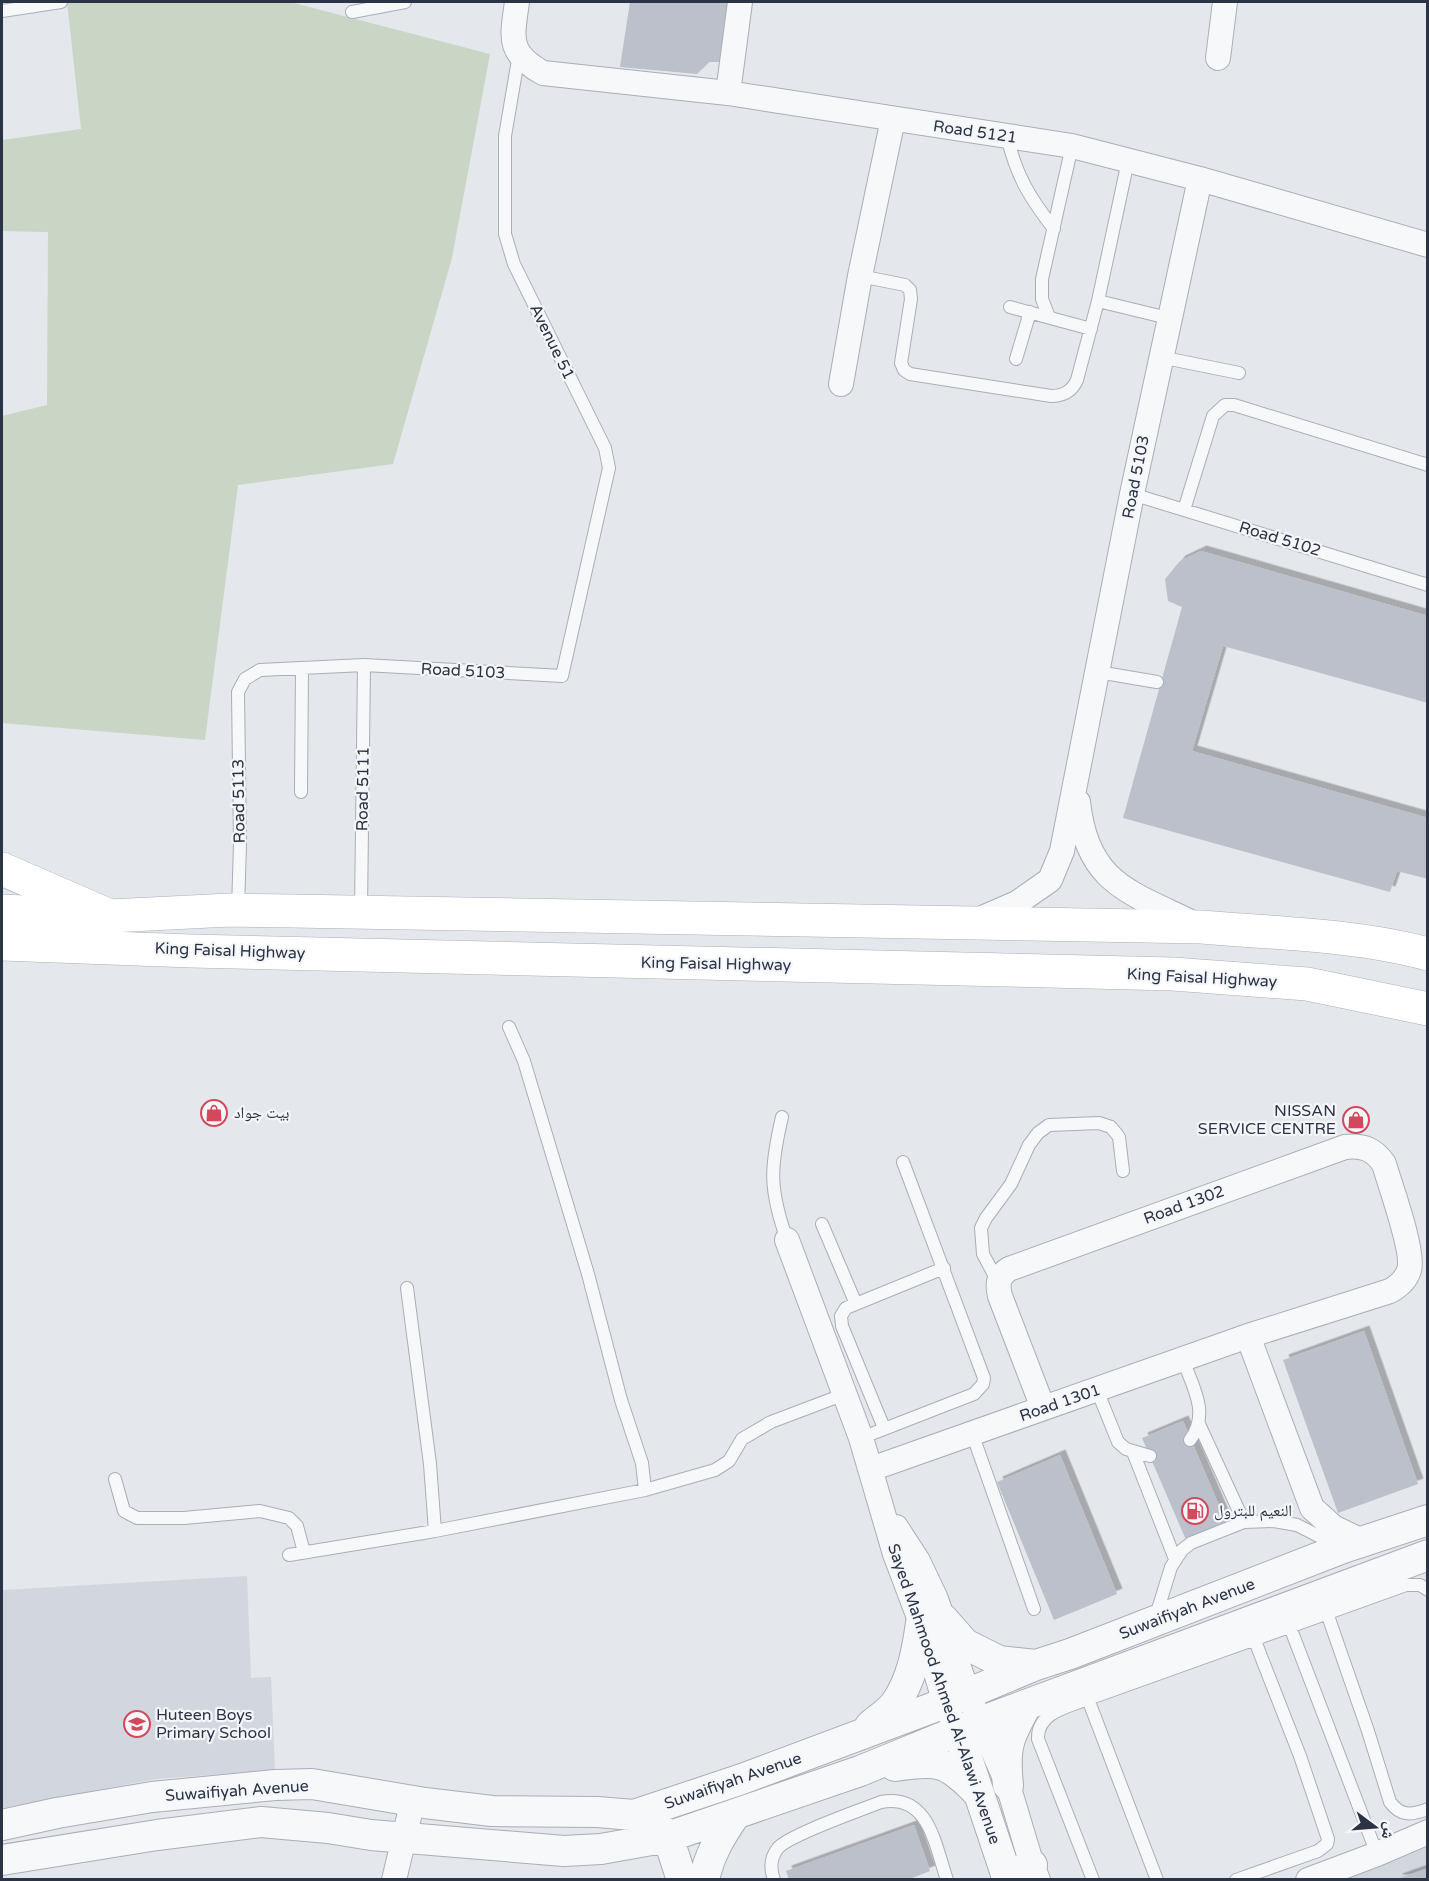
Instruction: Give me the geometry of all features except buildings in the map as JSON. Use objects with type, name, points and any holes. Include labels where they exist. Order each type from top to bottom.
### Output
[{"type":"main road","points":[[2,869],[110,916]]},
{"type":"main road","points":[[2,911],[110,916],[238,910],[1201,927],[1307,935],[1405,948],[1428,954]]},
{"type":"main road","name":"King Faisal Highway","points":[[2,944],[191,951],[1173,974],[1307,984],[1428,1009]]},
{"type":"main road","points":[[2,959],[56,945]]},
{"type":"street","name":"Avenue 51","points":[[517,2],[512,36],[519,54]]},
{"type":"street","points":[[728,93],[733,28],[740,2]]},
{"type":"street","points":[[1218,58],[1225,2]]},
{"type":"street","name":"Road 5121","points":[[519,54],[543,73],[728,93],[1072,146],[1427,237]]},
{"type":"street","points":[[842,384],[860,276],[893,119]]},
{"type":"street","name":"Road 5103","points":[[968,923],[1017,903],[1050,880],[1062,851],[1168,318],[1200,179]]},
{"type":"street","name":"Road 5103","points":[[1076,776],[1081,826],[1092,856],[1111,880],[1201,927]]},
{"type":"street","name":"Road 1302","points":[[998,1283],[1004,1272],[1009,1269],[1345,1147],[1357,1146],[1368,1148],[1377,1154],[1384,1164],[1410,1255],[1409,1272],[1405,1279]]},
{"type":"street","name":"Sayed Mahmood Ahmed Al-Alawi Avenue","points":[[787,1240],[861,1438],[883,1509],[918,1562],[932,1621],[956,1698],[969,1726],[1008,1785],[1021,1875]]},
{"type":"street","name":"Road 1301","points":[[871,1469],[1248,1336],[1390,1291],[1405,1279]]},
{"type":"street","points":[[998,1283],[1000,1296],[1043,1408]]},
{"type":"street","points":[[1248,1336],[1312,1508],[1354,1545]]},
{"type":"street","name":"Suwaifiyah Avenue","points":[[2,1825],[152,1797],[275,1785],[312,1784],[492,1811],[597,1812],[634,1815],[742,1779],[956,1698],[1036,1665],[1354,1545],[1428,1520]]},
{"type":"street","name":"Suwaifiyah Avenue","points":[[2,1860],[157,1835],[261,1822],[288,1823],[371,1835],[564,1851],[601,1849],[669,1837],[860,1771],[969,1726],[1428,1555]]},
{"type":"street","points":[[860,1734],[894,1706],[932,1621],[965,1644],[999,1660],[1036,1665]]},
{"type":"street","points":[[1008,1785],[1005,1758],[1009,1739],[1026,1706]]},
{"type":"street","name":"Sayed Mahmood Ahmed Al-Alawi Avenue","points":[[969,1726],[979,1794],[1021,1875]]},
{"type":"street","points":[[860,1771],[914,1763],[930,1762],[946,1765],[959,1773],[979,1794]]},
{"type":"street","points":[[394,1880],[413,1800]]},
{"type":"street","points":[[2,1812],[57,1813]]},
{"type":"street","points":[[634,1815],[656,1824],[669,1837],[681,1880]]},
{"type":"street","points":[[704,1880],[706,1868],[717,1841],[735,1815]]},
{"type":"street","points":[[1308,1880],[1428,1832]]},
{"type":"lane","points":[[2,11],[61,2]]},
{"type":"lane","points":[[352,12],[405,2]]},
{"type":"lane","name":"Avenue 51","points":[[519,54],[506,136],[505,234],[514,264],[605,448],[609,468],[562,676]]},
{"type":"lane","points":[[1007,136],[1023,186],[1054,229]]},
{"type":"lane","points":[[1049,318],[1042,299],[1041,286],[1072,146]]},
{"type":"lane","points":[[860,276],[905,285],[910,290],[911,299],[901,363],[904,370],[918,376],[1058,396],[1064,394],[1074,386],[1091,329],[1128,161]]},
{"type":"lane","points":[[1098,301],[1168,318]]},
{"type":"lane","points":[[1010,307],[1091,329]]},
{"type":"lane","points":[[1016,360],[1030,312]]},
{"type":"lane","points":[[1160,357],[1239,373]]},
{"type":"lane","points":[[1184,510],[1213,416],[1225,405],[1234,405],[1428,465]]},
{"type":"lane","name":"Road 5102","points":[[1132,494],[1428,585]]},
{"type":"lane","name":"Road 5103","points":[[238,692],[245,679],[260,670],[364,665],[562,676]]},
{"type":"lane","name":"Road 5111","points":[[361,912],[364,665]]},
{"type":"lane","points":[[301,792],[303,668]]},
{"type":"lane","points":[[1098,672],[1157,682]]},
{"type":"lane","name":"Road 5113","points":[[238,692],[240,843],[238,910]]},
{"type":"lane","points":[[509,1027],[524,1061],[588,1274],[621,1400],[642,1463],[645,1490]]},
{"type":"lane","points":[[782,1117],[774,1150],[772,1178],[777,1212],[787,1240]]},
{"type":"lane","points":[[998,1283],[983,1254],[981,1228],[1011,1184],[1029,1145],[1038,1133],[1049,1125],[1099,1123],[1111,1127],[1119,1137],[1123,1171]]},
{"type":"lane","points":[[861,1438],[974,1394],[983,1384],[983,1371],[903,1162]]},
{"type":"lane","points":[[822,1224],[856,1304]]},
{"type":"lane","points":[[884,1428],[840,1321],[843,1311],[944,1268]]},
{"type":"lane","points":[[407,1288],[430,1464],[435,1531]]},
{"type":"lane","points":[[1183,1360],[1199,1404],[1199,1424],[1244,1522]]},
{"type":"lane","points":[[1097,1390],[1118,1442],[1133,1452],[1150,1456]]},
{"type":"lane","points":[[289,1555],[435,1531],[645,1490],[715,1470],[729,1461],[742,1439],[771,1422],[844,1394]]},
{"type":"lane","points":[[1191,1440],[1199,1424]]},
{"type":"lane","points":[[972,1433],[1034,1609]]},
{"type":"lane","points":[[1133,1452],[1175,1559]]},
{"type":"lane","points":[[115,1479],[123,1510],[137,1518],[184,1518],[260,1511],[289,1518],[297,1526],[304,1552]]},
{"type":"lane","points":[[1155,1622],[1167,1576],[1175,1559],[1191,1543],[1244,1522],[1274,1521],[1298,1526],[1354,1545]]},
{"type":"lane","points":[[1093,1880],[1038,1739],[1039,1726],[1047,1716],[1088,1699],[1407,1585],[1420,1585],[1428,1590]]},
{"type":"lane","points":[[1327,1613],[1390,1802],[1394,1808],[1407,1814],[1428,1809]]},
{"type":"lane","points":[[1290,1627],[1377,1854]]},
{"type":"lane","points":[[1236,1880],[1318,1851],[1327,1844],[1328,1839],[1300,1756],[1255,1641]]},
{"type":"lane","points":[[1088,1699],[1157,1880]]},
{"type":"lane","points":[[774,1880],[771,1864],[773,1855],[785,1841],[881,1802],[892,1800],[903,1801],[921,1813],[927,1822],[947,1880]]},
{"type":"shaded area","name":"Huteen Boys Primary School","points":[[247,1576],[251,1678],[271,1677],[275,1770],[156,1779],[2,1808],[2,1590]]},
{"type":"shaded area","points":[[1427,1830],[1427,1879],[1300,1879]]},
{"type":"green space","points":[[67,2],[290,2],[490,54],[452,258],[393,464],[238,485],[205,740],[2,723],[2,416],[47,405],[48,232],[2,231],[2,140],[81,129]]},
{"type":"place","name":"بيت جواد","points":[[214,1113]]},
{"type":"place","name":"NISSAN SERVICE CENTRE","points":[[1356,1120]]},
{"type":"place","name":"النعيم للبترول","points":[[1195,1511]]},
{"type":"place","name":"Huteen Boys Primary School","points":[[137,1724]]}]
